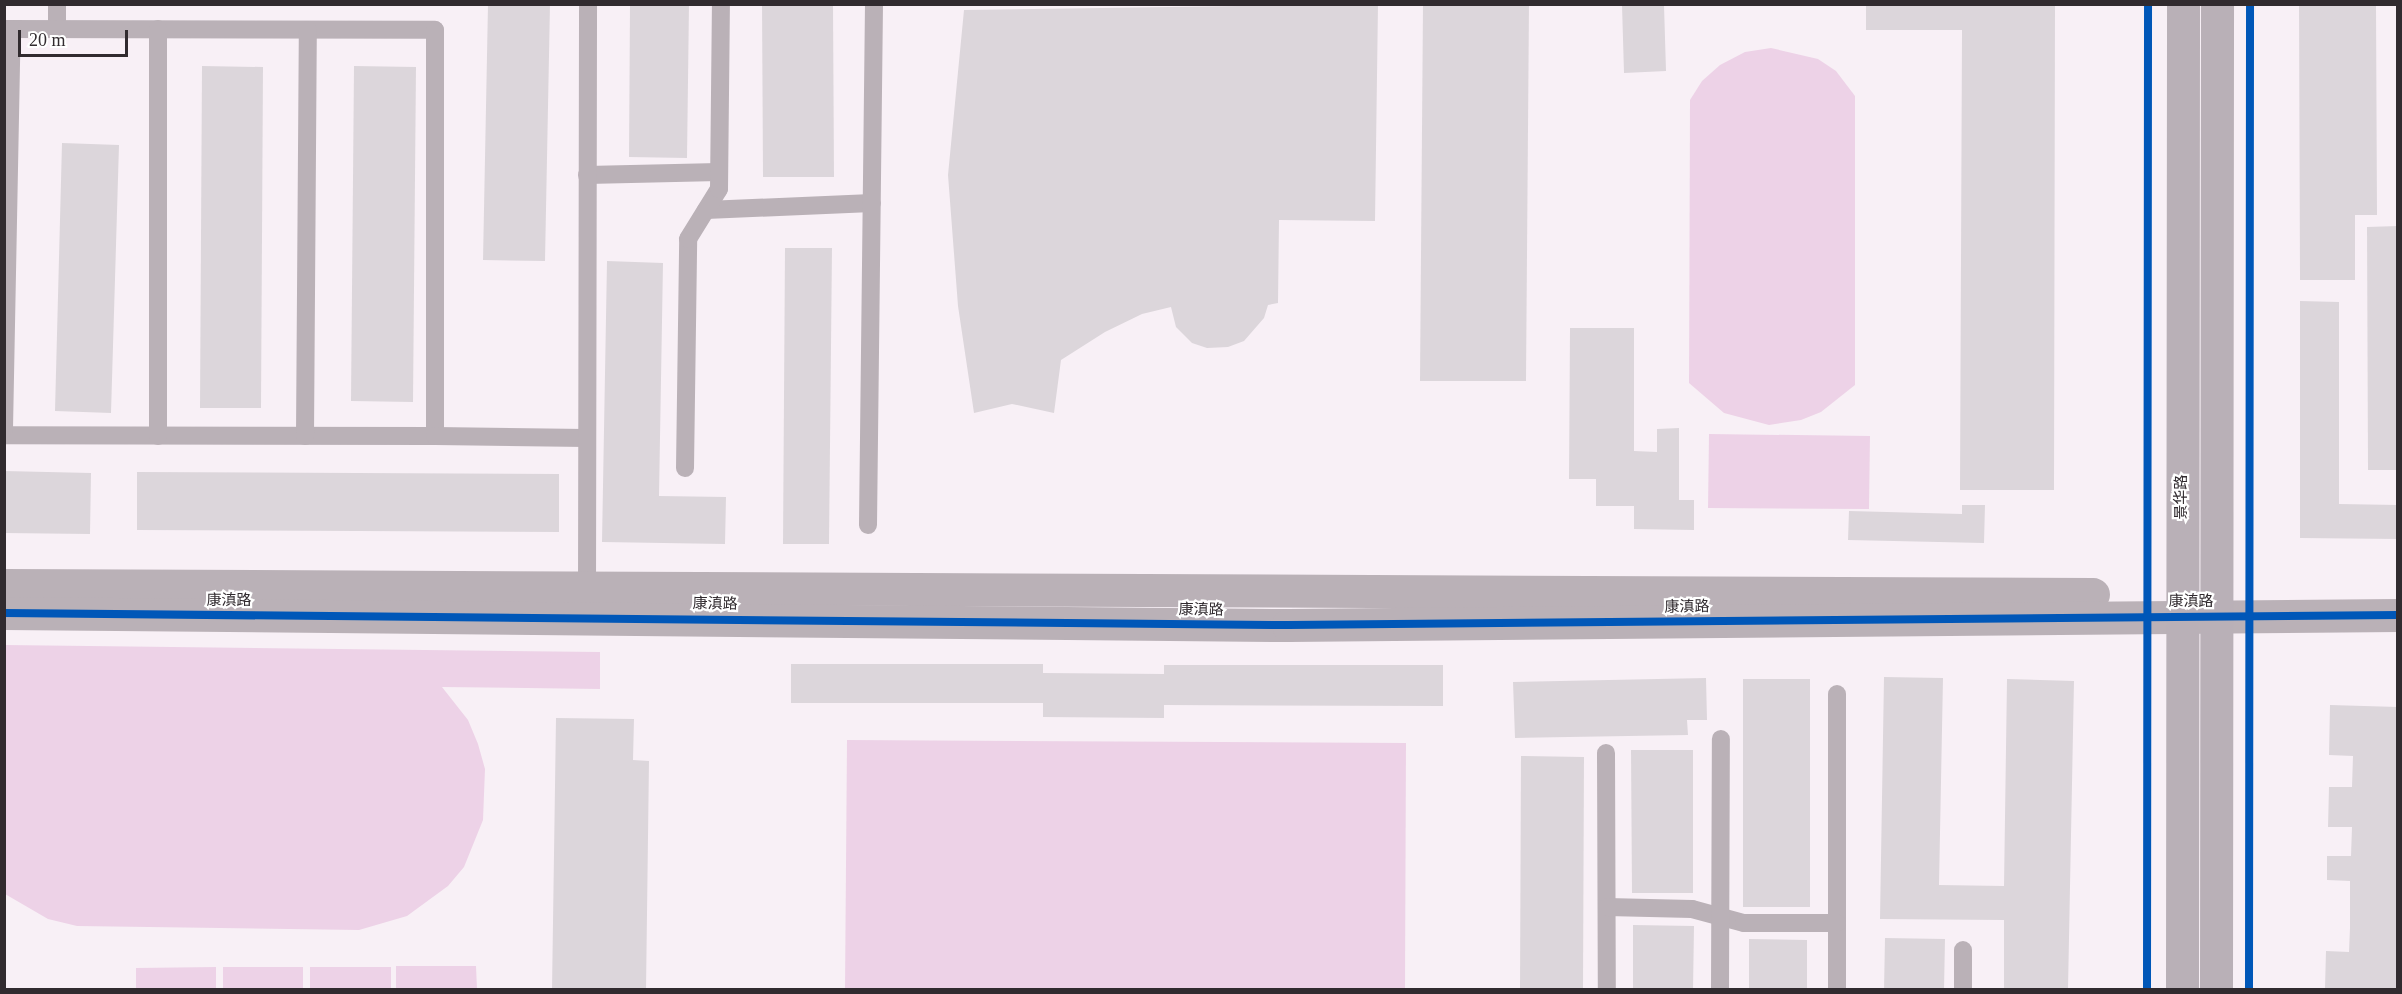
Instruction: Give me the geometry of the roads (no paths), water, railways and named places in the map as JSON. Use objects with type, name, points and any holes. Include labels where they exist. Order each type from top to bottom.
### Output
[{"type":"main road","name":"景华路","points":[[2182,990],[2183,4]]},
{"type":"main road","points":[[2216,990],[2217,4]]},
{"type":"street","name":"康滇路","points":[[4,585],[586,602]]},
{"type":"street","name":"康滇路","points":[[2217,605],[2397,594]]},
{"type":"street","name":"康滇路","points":[[4,614],[586,602],[2217,605],[2397,615]]},
{"type":"lane","points":[[57,4],[57,29]]},
{"type":"lane","points":[[586,602],[588,4]]},
{"type":"lane","points":[[685,468],[688,239],[719,189],[721,4]]},
{"type":"lane","points":[[868,525],[874,4]]},
{"type":"lane","points":[[4,429],[8,28],[435,30],[435,436]]},
{"type":"lane","points":[[158,29],[158,436]]},
{"type":"lane","points":[[305,436],[308,30]]},
{"type":"lane","points":[[587,175],[719,172]]},
{"type":"lane","points":[[706,210],[872,202]]},
{"type":"lane","points":[[4,435],[586,438]]},
{"type":"lane","points":[[1837,694],[1837,990]]},
{"type":"lane","points":[[1720,990],[1721,739]]},
{"type":"lane","points":[[1606,753],[1607,990]]},
{"type":"lane","points":[[1607,907],[1692,909],[1744,923],[1837,923]]},
{"type":"lane","points":[[1963,950],[1963,990]]}]
